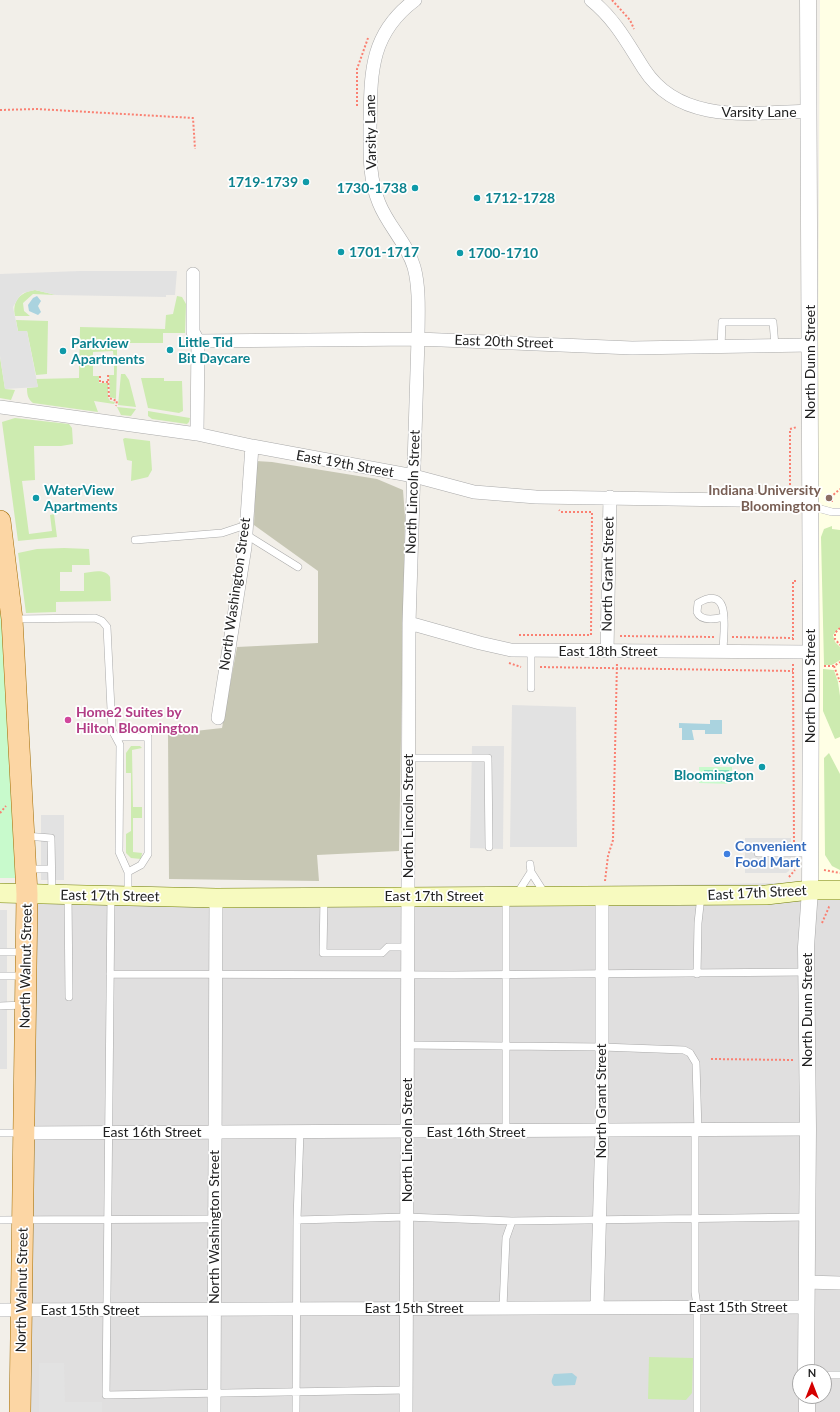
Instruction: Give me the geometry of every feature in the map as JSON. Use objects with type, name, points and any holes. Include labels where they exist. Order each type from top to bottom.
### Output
[{"type":"main road","name":"North Walnut Street","points":[[0,521],[12,619],[27,894],[20,1412]]},
{"type":"main road","name":"East 17th Street","points":[[0,893],[216,898],[324,896],[701,896],[766,895],[810,890],[840,890]]},
{"type":"street","name":"Varsity Lane","points":[[415,0],[388,28],[376,52],[371,78],[370,160],[372,178],[379,202],[385,215],[403,242],[414,266],[416,278],[418,339]]},
{"type":"street","name":"Varsity Lane","points":[[591,0],[612,20],[645,70],[669,96],[695,106],[728,114],[809,111]]},
{"type":"street","name":"North Dunn Street","points":[[806,1364],[808,1129],[806,972],[810,890],[803,853],[815,725],[810,652],[808,0]]},
{"type":"street","points":[[193,274],[193,332],[198,341],[197,434]]},
{"type":"street","name":"East 20th Street","points":[[198,341],[418,339],[632,348],[721,348],[810,345]]},
{"type":"street","name":"North Lincoln Street","points":[[406,1412],[409,623],[418,339]]},
{"type":"street","name":"East 19th Street","points":[[0,407],[197,434],[252,446],[414,476],[474,492],[536,497],[801,501],[810,506]]},
{"type":"street","name":"North Washington Street","points":[[218,718],[245,547],[245,529],[252,446]]},
{"type":"street","name":"North Grant Street","points":[[607,651],[610,497]]},
{"type":"street","name":"East 18th Street","points":[[409,623],[511,650],[810,652]]},
{"type":"street","name":"North Grant Street","points":[[597,1306],[602,1131],[602,896]]},
{"type":"street","name":"North Washington Street","points":[[214,1412],[216,898]]},
{"type":"street","name":"East 16th Street","points":[[24,1133],[506,1132],[808,1129]]},
{"type":"street","points":[[806,1282],[840,1283]]},
{"type":"street","name":"East 15th Street","points":[[0,1310],[597,1306],[806,1307]]},
{"type":"lane","points":[[721,348],[722,322],[773,322],[775,346]]},
{"type":"lane","points":[[810,506],[832,512],[840,512]]},
{"type":"lane","points":[[135,540],[222,533],[245,529],[298,567]]},
{"type":"lane","points":[[723,652],[724,617]]},
{"type":"lane","points":[[12,619],[95,618],[102,621],[107,627],[109,638],[112,730],[120,745],[119,852],[128,872],[120,896],[110,974],[106,1395],[406,1390]]},
{"type":"lane","points":[[531,650],[531,688]]},
{"type":"lane","points":[[116,737],[148,737],[148,854],[141,865],[128,872]]},
{"type":"lane","points":[[408,758],[488,758],[489,848]]},
{"type":"lane","points":[[25,836],[51,838],[51,869],[60,895],[69,997]]},
{"type":"lane","points":[[758,853],[803,853]]},
{"type":"lane","points":[[530,864],[531,872],[546,896]]},
{"type":"lane","points":[[26,869],[51,869]]},
{"type":"lane","points":[[506,1132],[506,974],[511,896],[531,872]]},
{"type":"lane","points":[[324,896],[323,953],[382,953],[388,947],[408,947]]},
{"type":"lane","points":[[697,974],[698,923],[701,896]]},
{"type":"lane","points":[[0,952],[26,952]]},
{"type":"lane","points":[[110,974],[407,975],[806,972]]},
{"type":"lane","points":[[0,976],[26,976]]},
{"type":"lane","points":[[0,1006],[26,1005]]},
{"type":"lane","points":[[407,1045],[678,1048],[690,1053],[696,1063],[697,1072],[695,1218],[697,1412]]},
{"type":"lane","points":[[296,1412],[300,1132]]},
{"type":"lane","points":[[0,1133],[24,1133]]},
{"type":"lane","points":[[298,1220],[406,1217],[512,1221],[807,1217]]},
{"type":"lane","points":[[0,1220],[214,1219]]},
{"type":"lane","points":[[503,1307],[506,1238],[512,1221]]},
{"type":"path","points":[[0,110],[37,109],[193,118],[195,149]]},
{"type":"path","points":[[108,375],[109,398],[116,401],[116,406]]},
{"type":"path","points":[[100,376],[100,382],[108,382]]},
{"type":"path","points":[[790,493],[790,429],[801,426]]},
{"type":"path","points":[[832,496],[840,489]]},
{"type":"path","points":[[520,635],[591,635],[592,512],[561,512],[558,509],[553,509]]},
{"type":"path","points":[[793,646],[793,581],[802,581]]},
{"type":"path","points":[[840,628],[835,633],[835,639],[840,645]]},
{"type":"path","points":[[617,636],[793,638]]},
{"type":"path","points":[[506,662],[520,667],[793,671]]},
{"type":"path","points":[[819,667],[834,666],[840,662]]},
{"type":"path","points":[[834,666],[840,682]]},
{"type":"path","points":[[602,896],[608,856],[613,840],[617,668]]},
{"type":"path","points":[[793,668],[803,853],[795,872]]},
{"type":"path","points":[[0,813],[8,804]]},
{"type":"path","points":[[830,870],[840,873]]},
{"type":"path","points":[[711,1059],[795,1060]]},
{"type":"shaded area","name":"Indiana University Bloomington","points":[[820,0],[840,0],[840,882],[815,882]]},
{"type":"shaded area","points":[[80,271],[177,271],[175,295],[166,295],[166,297],[56,295],[35,290],[23,293],[13,307],[18,331],[27,331],[38,387],[5,389],[0,356],[0,274]]},
{"type":"shaded area","points":[[256,461],[272,462],[377,479],[403,490],[405,517],[399,851],[317,855],[319,881],[169,879],[168,734],[222,728],[237,647],[318,643],[318,571],[254,525]]},
{"type":"shaded area","points":[[512,705],[576,707],[577,847],[510,847]]},
{"type":"shaded area","points":[[472,746],[504,746],[503,849],[470,848]]},
{"type":"shaded area","points":[[41,815],[64,815],[64,880],[41,880]]},
{"type":"shaded area","points":[[745,838],[791,838],[791,862],[789,871],[786,873],[745,873]]},
{"type":"shaded area","points":[[840,882],[840,1412],[18,1412],[24,896]]},
{"type":"shaded area","points":[[0,910],[7,910],[7,1069],[0,1069]]},
{"type":"shaded area","points":[[39,1363],[64,1363],[65,1402],[102,1402],[102,1412],[39,1412]]},
{"type":"green space","points":[[35,290],[56,295],[33,294],[23,303],[24,311],[30,316],[15,316],[14,311],[18,298],[25,293]]},
{"type":"green space","points":[[177,296],[182,297],[186,304],[185,333],[163,333],[163,343],[117,343],[117,361],[114,361],[113,351],[93,352],[93,376],[99,376],[99,383],[108,383],[108,397],[110,401],[115,402],[114,404],[94,401],[98,412],[33,403],[30,400],[27,388],[38,387],[36,379],[79,378],[80,327],[165,329],[166,315],[173,314]]},
{"type":"green space","points":[[16,320],[48,321],[47,374],[36,375],[27,331],[18,331]]},
{"type":"green space","points":[[0,357],[5,389],[15,390],[11,400],[0,398]]},
{"type":"green space","points":[[114,364],[117,364],[116,399],[110,397],[109,375],[114,375]]},
{"type":"green space","points":[[121,374],[125,374],[129,380],[136,407],[118,405]]},
{"type":"green space","points":[[141,378],[164,378],[164,381],[182,381],[183,411],[179,413],[148,408]]},
{"type":"green space","points":[[117,407],[136,409],[131,416],[121,415]]},
{"type":"green space","points":[[148,411],[190,418],[187,424],[152,419],[148,416]]},
{"type":"green space","points":[[15,418],[69,424],[72,428],[73,444],[61,446],[34,446],[35,480],[22,481],[29,534],[52,531],[50,515],[54,514],[57,537],[18,541],[2,422]]},
{"type":"green space","points":[[123,439],[150,441],[152,470],[148,477],[131,481],[132,461],[127,460]]},
{"type":"green space","points":[[832,526],[832,529],[840,530],[840,627],[833,635],[835,642],[840,647],[840,660],[832,665],[824,665],[821,537],[824,529]]},
{"type":"green space","points":[[37,549],[89,549],[90,565],[72,565],[72,572],[60,572],[60,591],[84,591],[84,573],[94,571],[105,572],[110,577],[111,601],[56,602],[56,612],[26,613],[18,553]]},
{"type":"green space","points":[[0,569],[20,878],[0,878]]},
{"type":"green space","points":[[823,669],[834,670],[838,682],[840,696],[840,737],[835,739],[823,711]]},
{"type":"green space","points":[[131,746],[140,746],[142,748],[132,750],[133,807],[142,807],[142,818],[133,818],[133,852],[142,853],[141,859],[131,858],[126,853],[126,834],[131,831],[131,773],[126,773],[126,753]]},
{"type":"green space","points":[[829,753],[840,774],[840,870],[832,866],[825,855],[824,758]]},
{"type":"green space","points":[[699,767],[732,767],[732,784],[699,783]]},
{"type":"green space","points":[[704,770],[729,770],[728,782],[704,781]]},
{"type":"green space","points":[[649,1357],[693,1358],[692,1393],[686,1400],[648,1399]]},
{"type":"water","points":[[37,296],[41,301],[38,306],[41,312],[38,315],[29,311],[28,305],[33,298]]},
{"type":"water","points":[[710,720],[722,720],[722,734],[705,734],[705,730],[692,730],[694,740],[682,740],[682,728],[679,728],[679,723],[710,724]]},
{"type":"water","points":[[572,1373],[577,1377],[575,1385],[553,1385],[552,1380],[554,1374]]},
{"type":"place","name":"1719-1739","points":[[306,182]]},
{"type":"place","name":"1730-1738","points":[[415,188]]},
{"type":"place","name":"1712-1728","points":[[477,198]]},
{"type":"place","name":"1701-1717","points":[[341,252]]},
{"type":"place","name":"1700-1710","points":[[460,253]]},
{"type":"place","name":"Little Tid Bit Daycare","points":[[170,350]]},
{"type":"place","name":"Parkview Apartments","points":[[63,351]]},
{"type":"place","name":"WaterView Apartments","points":[[36,498]]},
{"type":"place","name":"Indiana University Bloomington","points":[[829,498]]},
{"type":"place","name":"Home2 Suites by Hilton Bloomington","points":[[68,720]]},
{"type":"place","name":"evolve Bloomington","points":[[762,767]]},
{"type":"place","name":"Convenient Food Mart","points":[[727,854]]}]
